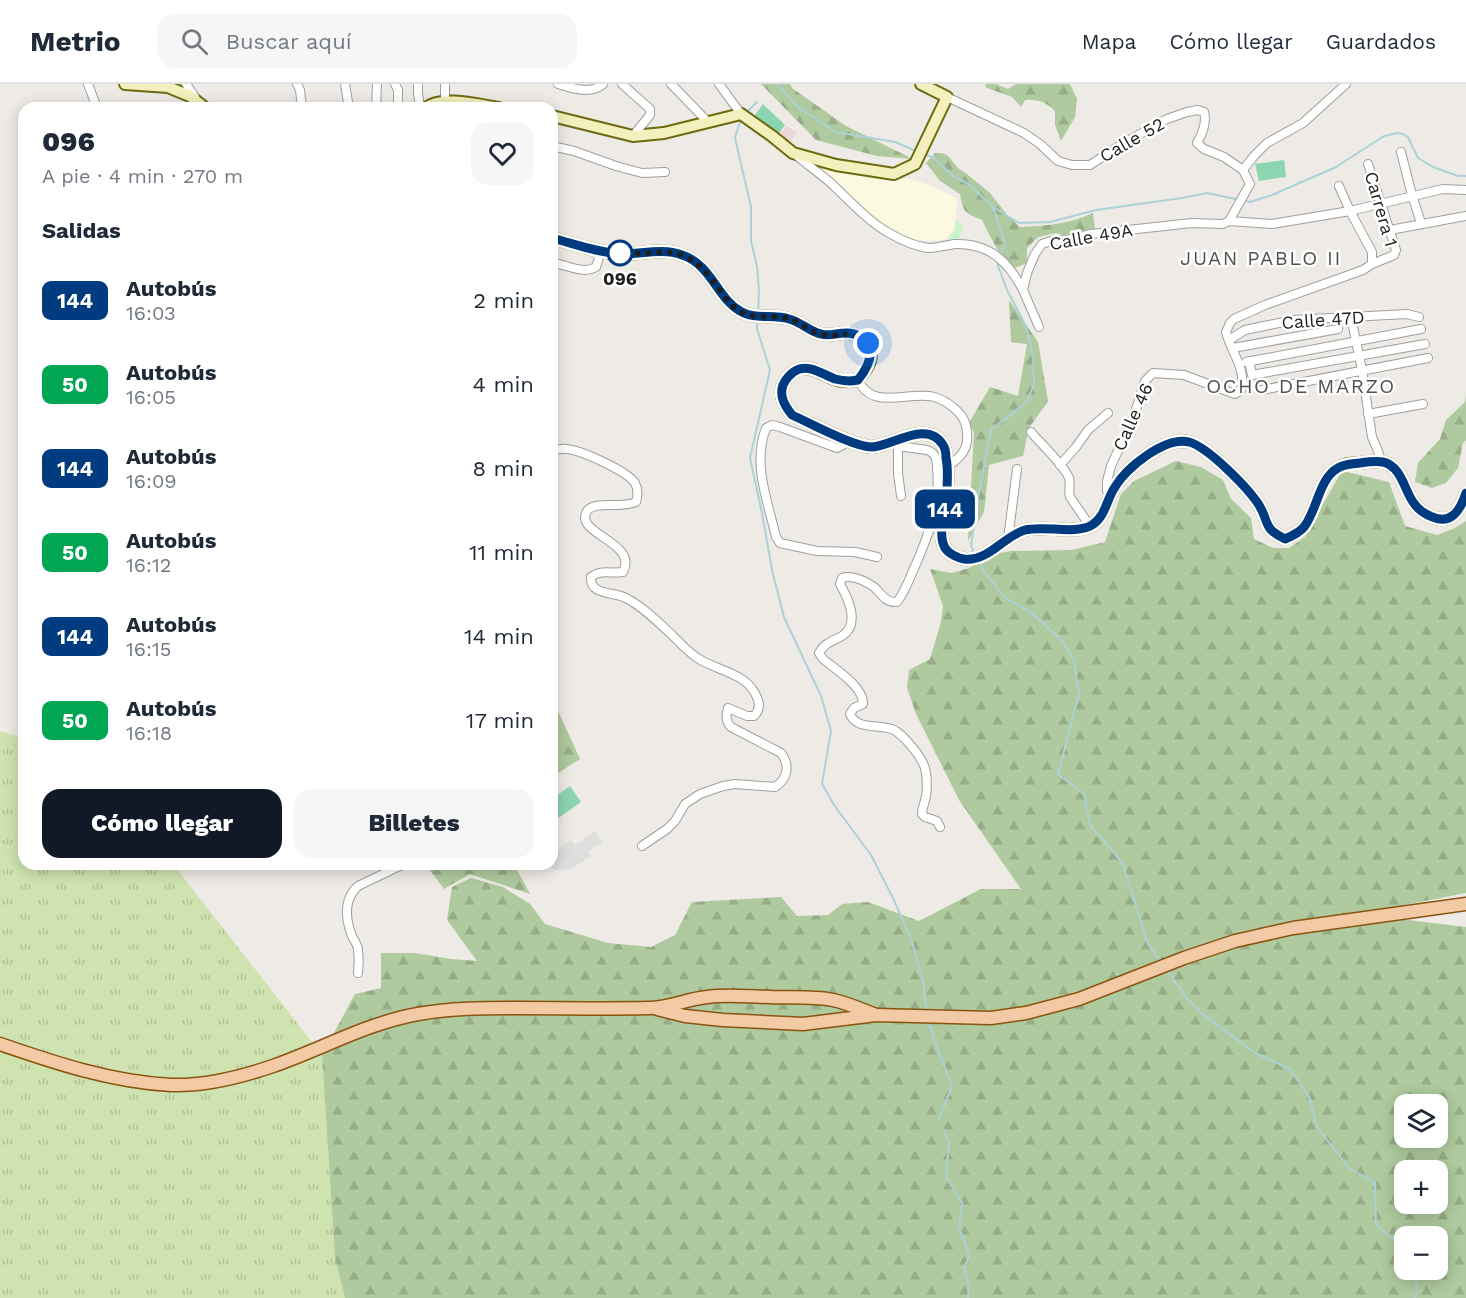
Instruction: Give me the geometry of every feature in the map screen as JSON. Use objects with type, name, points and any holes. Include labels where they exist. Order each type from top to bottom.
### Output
[{"type":"main road","points":[[125,84],[168,87],[190,96],[197,102]]},
{"type":"main road","name":"Calle 52","points":[[921,84],[947,97]]},
{"type":"main road","points":[[558,118],[633,136],[664,133],[743,116],[793,153],[836,165],[894,174],[915,164],[947,97]]},
{"type":"main road","points":[[436,102],[445,102]]},
{"type":"main road","points":[[558,240],[624,254],[666,252],[684,255],[698,263],[732,305],[741,312],[754,316],[778,316],[791,319],[825,335],[849,333],[868,343],[871,351],[870,362],[858,380],[848,382],[810,368],[798,369],[787,377],[781,396],[792,415],[859,445],[871,447],[898,443],[913,434],[924,433],[936,437],[944,446],[948,466],[942,536],[946,549],[954,556],[965,559],[978,557],[1025,530],[1080,529],[1090,526],[1104,513],[1110,496],[1124,473],[1149,454],[1179,441],[1198,446],[1231,473],[1260,507],[1269,528],[1274,534],[1285,539],[1304,528],[1324,483],[1336,468],[1384,462],[1399,475],[1418,509],[1437,519],[1449,519],[1454,516],[1466,493]]},
{"type":"main road","points":[[651,1008],[690,1017],[803,1024],[879,1015],[991,1018],[1026,1013],[1079,999],[1184,958],[1235,941],[1293,928],[1466,904]]},
{"type":"main road","points":[[0,1044],[89,1071],[131,1080],[172,1085],[229,1079],[275,1066],[387,1021],[449,1010],[651,1008],[699,998],[725,996],[834,1000],[879,1015]]},
{"type":"main road","points":[[684,1001],[683,1014],[690,1017],[699,1013],[699,998]]},
{"type":"main road","points":[[834,1000],[830,1012],[836,1019]]},
{"type":"main road","points":[[836,1019],[846,1014],[849,1004]]},
{"type":"street","points":[[88,84],[95,102]]},
{"type":"street","points":[[186,84],[199,102]]},
{"type":"street","points":[[297,84],[301,102]]},
{"type":"street","points":[[345,84],[348,102]]},
{"type":"street","points":[[376,102],[377,84]]},
{"type":"street","points":[[395,84],[398,90],[398,102]]},
{"type":"street","points":[[418,84],[419,102]]},
{"type":"street","points":[[445,84],[445,102]]},
{"type":"street","points":[[558,84],[588,90],[601,87],[603,84]]},
{"type":"street","points":[[622,84],[650,109],[650,115],[633,136]]},
{"type":"street","points":[[671,84],[708,122]]},
{"type":"street","points":[[718,84],[743,116]]},
{"type":"street","points":[[1229,221],[1250,184],[1243,170],[1254,156],[1267,143],[1304,123],[1346,84]]},
{"type":"street","name":"Calle 52","points":[[947,97],[1024,134],[1040,144],[1058,161],[1072,165],[1090,165],[1167,119],[1201,110],[1206,117],[1197,143],[1199,146],[1224,157],[1243,170]]},
{"type":"street","points":[[558,147],[642,173],[665,172]]},
{"type":"street","points":[[1401,152],[1421,224]]},
{"type":"street","points":[[793,153],[833,185],[865,216],[909,244],[929,248],[953,244],[966,245],[993,253],[1014,274],[1039,327]]},
{"type":"street","name":"Carrera 1","points":[[1368,164],[1396,250],[1394,255],[1373,262]]},
{"type":"street","points":[[1339,186],[1372,252],[1373,262],[1363,270],[1265,305],[1234,319],[1226,332],[1239,363],[1421,329]]},
{"type":"street","name":"Calle 49A","points":[[1023,290],[1035,254],[1042,244],[1052,241],[1114,231],[1192,223],[1223,224],[1229,221],[1272,224],[1350,211],[1443,189],[1466,190]]},
{"type":"street","points":[[1390,230],[1466,216]]},
{"type":"street","points":[[558,264],[589,271],[596,267],[602,251]]},
{"type":"street","name":"Calle 47D","points":[[1231,344],[1245,330],[1293,320],[1407,314],[1419,317]]},
{"type":"street","points":[[1352,317],[1372,437],[1381,462]]},
{"type":"street","points":[[1231,344],[1338,329]]},
{"type":"street","points":[[1249,362],[1252,375],[1425,344]]},
{"type":"street","points":[[1262,390],[1428,358]]},
{"type":"street","name":"Calle 46","points":[[1110,496],[1107,491],[1107,481],[1111,466],[1134,416],[1145,381],[1154,374],[1184,375],[1234,394],[1241,390],[1243,383],[1239,363]]},
{"type":"street","points":[[858,380],[862,388],[882,398],[932,396],[947,402],[960,414],[966,422],[968,435],[960,457],[948,466]]},
{"type":"street","points":[[1368,414],[1423,404]]},
{"type":"street","points":[[1060,465],[1088,430],[1108,413]]},
{"type":"street","points":[[845,439],[843,445],[837,448],[780,426],[772,425],[766,428],[760,452],[761,474],[776,537],[780,543],[796,547],[855,552],[877,557]]},
{"type":"street","points":[[1031,432],[1070,479],[1070,497],[1090,526]]},
{"type":"street","points":[[901,496],[898,443],[931,451],[936,457],[938,483],[930,530],[903,592],[897,602],[893,603],[874,588],[852,577],[842,578],[840,584],[850,606],[851,625],[845,633],[822,648],[820,655],[856,687],[862,696],[863,704],[854,708],[850,714],[854,721],[896,731],[903,735],[918,754],[926,775],[926,800],[922,807],[922,814],[937,821],[940,827]]},
{"type":"street","points":[[558,450],[582,453],[616,468],[635,484],[638,495],[636,502],[629,505],[601,504],[591,507],[586,514],[585,519],[593,531],[620,550],[626,567],[623,572],[596,573],[591,577],[593,588],[625,597],[654,618],[694,656],[743,680],[752,688],[760,706],[757,713],[754,716],[747,716],[728,708],[726,716],[728,724],[781,753],[786,760],[785,775],[780,784],[775,787],[735,784],[694,797],[685,804],[675,821],[667,829],[642,846]]},
{"type":"street","points":[[1008,539],[1017,470]]},
{"type":"street","points":[[358,974],[357,946],[347,921],[348,899],[358,886],[391,870]]},
{"type":"shaded area","points":[[787,126],[797,133],[788,144],[778,137]]},
{"type":"shaded area","points":[[816,165],[897,180],[909,179],[927,184],[957,198],[953,231],[944,240],[913,241],[873,218]]},
{"type":"shaded area","points":[[595,831],[602,842],[588,852],[591,856],[571,869],[558,870],[558,850],[571,840],[575,845]]},
{"type":"green space","points":[[761,84],[790,84],[792,88],[846,126],[913,159],[877,156],[816,140]]},
{"type":"green space","points":[[986,84],[996,84],[1008,89],[1016,84],[1070,84],[1077,99],[1075,117],[1061,141],[1055,125],[1055,111],[1048,105],[1025,100],[1021,107],[1012,97],[987,88]]},
{"type":"green space","points":[[763,104],[785,125],[777,136],[755,115]]},
{"type":"green space","points":[[935,153],[948,156],[958,168],[990,193],[1020,227],[1057,224],[1093,213],[1095,229],[1066,236],[1056,233],[1038,237],[1027,248],[1027,263],[1012,269],[1003,258],[982,220],[966,212],[960,194],[940,181],[926,163]]},
{"type":"green space","points":[[1284,160],[1286,177],[1259,181],[1255,164]]},
{"type":"green space","points":[[956,221],[963,224],[960,238],[951,240],[949,237],[955,231]]},
{"type":"green space","points":[[1009,300],[1038,342],[1048,401],[1029,428],[1023,456],[989,465],[984,512],[968,541],[974,433],[969,423],[990,387],[1018,396],[1027,344],[1011,342]]},
{"type":"green space","points":[[1466,394],[1466,440],[1463,443],[1458,468],[1446,483],[1432,488],[1415,482],[1418,463],[1440,439],[1446,420],[1465,402]]},
{"type":"green space","points":[[1176,461],[1201,467],[1223,480],[1231,499],[1251,518],[1254,539],[1273,548],[1289,548],[1305,537],[1343,471],[1389,482],[1405,526],[1437,535],[1466,521],[1466,893],[1359,914],[1466,927],[1466,1298],[345,1298],[335,1258],[322,1055],[355,994],[381,988],[381,953],[415,953],[477,961],[447,920],[452,887],[471,878],[503,887],[530,904],[545,924],[608,943],[651,947],[675,935],[692,902],[781,897],[797,916],[828,915],[842,904],[868,902],[919,921],[981,889],[1021,889],[959,800],[916,714],[907,688],[909,670],[930,659],[941,622],[943,606],[930,569],[952,573],[969,568],[994,554],[1011,551],[1072,550],[1105,542],[1121,494],[1134,481]]},
{"type":"green space","points":[[558,711],[580,759],[558,773]]},
{"type":"green space","points":[[0,731],[18,736],[18,870],[178,870],[322,1055],[335,1258],[345,1298],[0,1298]]},
{"type":"green space","points":[[570,786],[581,802],[558,818],[558,795]]},
{"type":"green space","points":[[430,870],[517,870],[530,894],[470,874],[444,889]]},
{"type":"waterway","points":[[777,84],[799,108],[836,132],[895,142],[916,151]]},
{"type":"waterway","points":[[745,114],[757,102]]},
{"type":"waterway","points":[[741,118],[735,138],[751,207],[751,241],[757,266],[759,292],[758,313]]},
{"type":"waterway","points":[[925,154],[935,159],[953,176],[970,185],[993,207],[1019,223],[1050,222],[1096,210],[1207,193],[1250,202],[1272,195],[1336,167],[1384,136],[1397,133],[1408,137],[1418,158],[1433,167],[1458,176],[1466,176]]},
{"type":"waterway","points":[[993,207],[1005,243],[1000,256]]},
{"type":"waterway","points":[[975,554],[971,546],[991,430],[1027,402],[1034,384],[1033,356],[1026,326],[1007,290],[998,262]]},
{"type":"waterway","points":[[757,323],[770,370],[750,458],[772,570],[784,617],[821,696],[831,731],[822,784],[834,805],[871,855],[893,898],[911,939],[924,984],[928,1013]]},
{"type":"waterway","points":[[979,562],[1004,597],[1031,612],[1063,642],[1074,661],[1079,694],[1058,774],[1084,794],[1090,825],[1122,862],[1148,944],[1161,962]]},
{"type":"waterway","points":[[1166,969],[1200,1012],[1255,1053],[1290,1069],[1309,1097],[1317,1127],[1349,1168],[1375,1183],[1376,1224],[1394,1240]]},
{"type":"waterway","points":[[929,1021],[952,1086],[939,1119]]},
{"type":"waterway","points":[[944,1130],[949,1143],[946,1177],[962,1203],[959,1228],[970,1255],[964,1268],[969,1286],[968,1298]]},
{"type":"waterway","points":[[1414,1298],[1418,1291],[1416,1280]]},
{"type":"bus line","name":"144","points":[[558,240],[624,254],[666,252],[684,255],[698,263],[732,305],[741,312],[754,316],[778,316],[791,319],[825,335],[849,333],[868,343],[871,351],[870,362],[858,380],[848,382],[810,368],[798,369],[787,377],[781,396],[792,415],[859,445],[871,447],[883,445],[913,434],[924,433],[936,437],[944,446],[948,466],[942,536],[946,549],[954,556],[965,559],[975,558],[992,551],[1025,530],[1080,529],[1090,526],[1104,513],[1114,488],[1124,473],[1149,454],[1179,441],[1198,446],[1222,465],[1253,497],[1260,507],[1266,524],[1274,534],[1285,539],[1304,528],[1324,483],[1336,468],[1343,466],[1384,462],[1399,475],[1418,509],[1437,519],[1449,519],[1454,516],[1466,493]]},
{"type":"place","name":"096","points":[[620,253]]},
{"type":"district","name":"JUAN PABLO II","points":[[1261,258]]},
{"type":"district","name":"OCHO DE MARZO","points":[[1301,386]]},
{"type":"route","points":[[620,253],[618,253],[666,252],[684,255],[698,263],[732,305],[741,312],[754,316],[778,316],[791,319],[825,335],[849,333],[868,343]]}]
